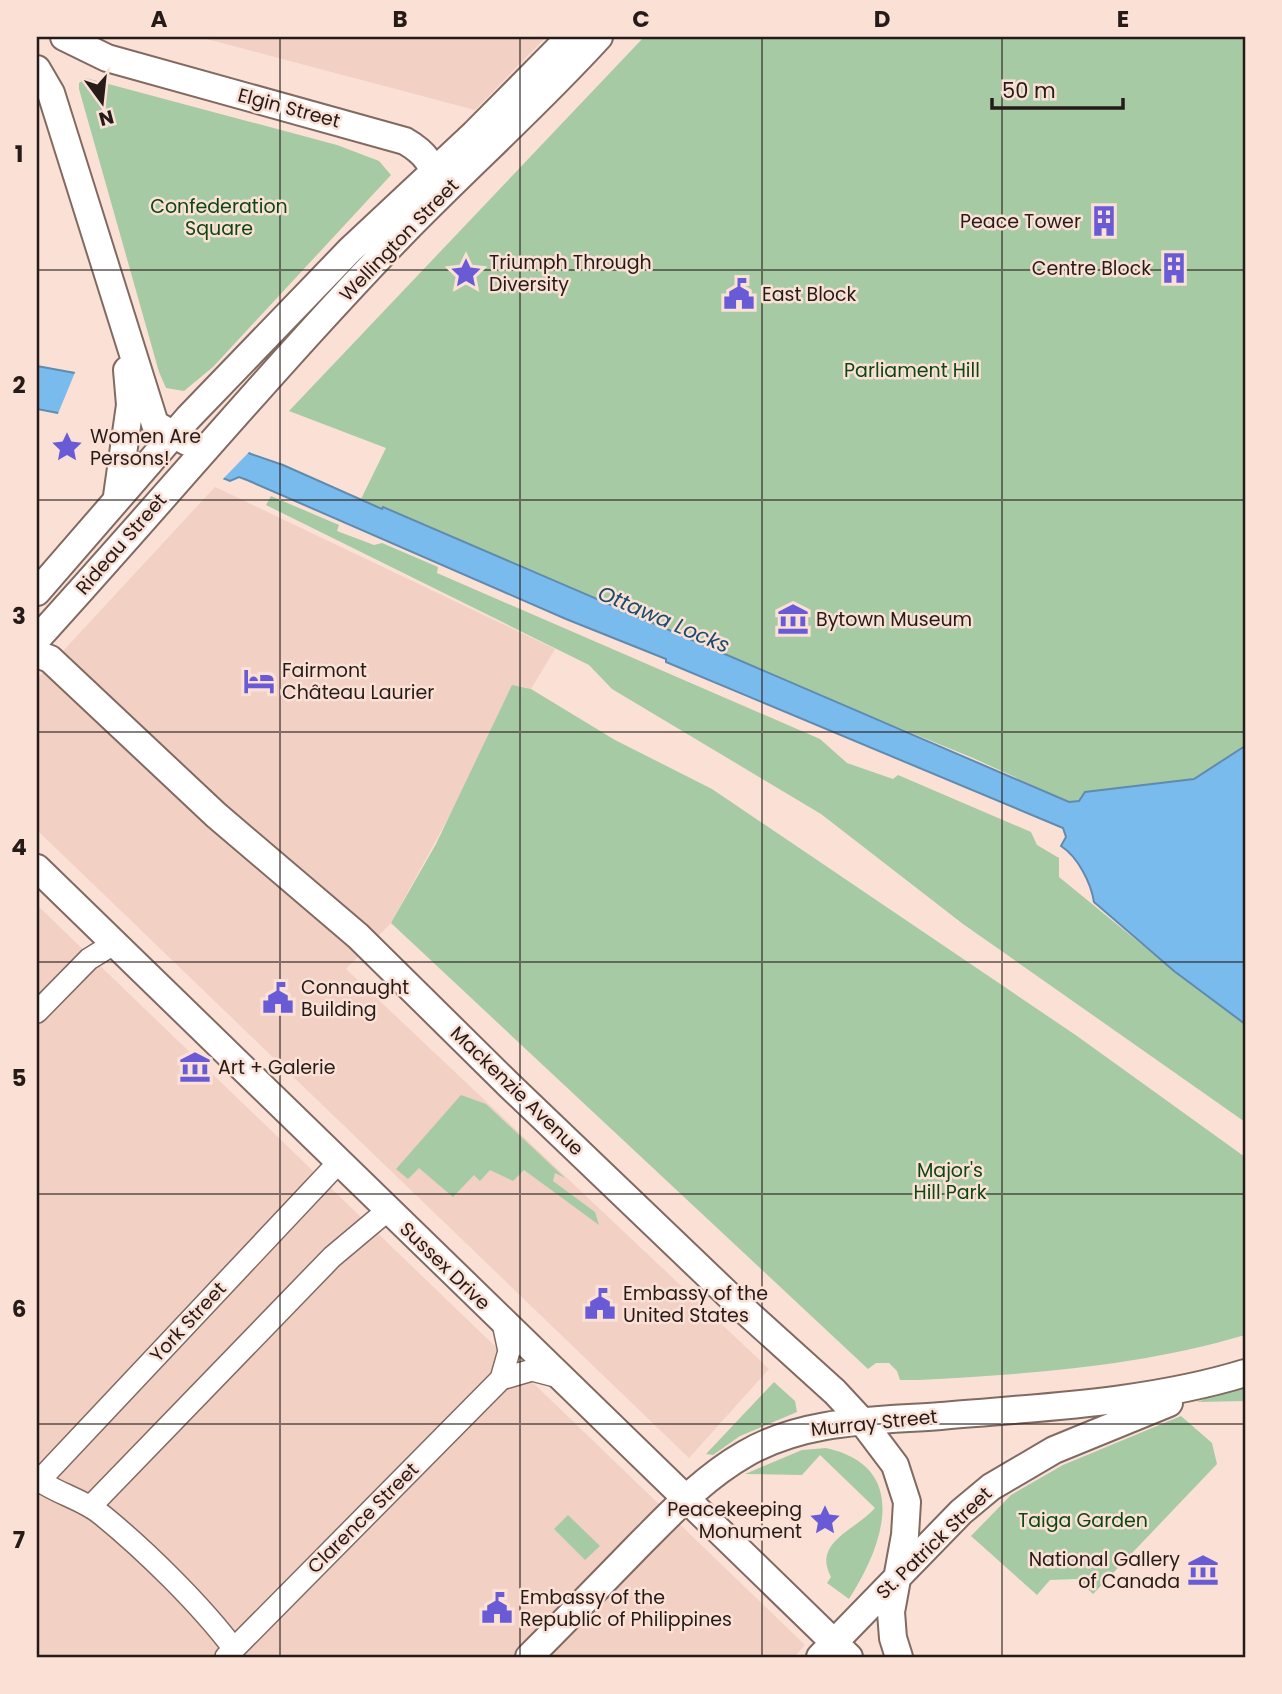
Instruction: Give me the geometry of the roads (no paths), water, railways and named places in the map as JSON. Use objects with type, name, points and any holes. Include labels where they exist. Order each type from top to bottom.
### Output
[{"type":"main road","name":"Elgin Street","points":[[64,37],[107,58],[405,141],[422,153],[434,171]]},
{"type":"main road","name":"Wellington Street","points":[[172,435],[350,250],[570,37]]},
{"type":"main road","name":"Wellington Street","points":[[204,449],[402,235],[520,121],[599,37]]},
{"type":"main road","points":[[37,69],[51,93],[122,326],[155,424],[204,449]]},
{"type":"main road","points":[[402,235],[428,199],[434,187],[434,171]]},
{"type":"main road","points":[[117,496],[130,405],[122,326]]},
{"type":"main road","name":"Rideau Street","points":[[37,592],[172,435]]},
{"type":"main road","name":"Rideau Street","points":[[37,639],[204,449]]},
{"type":"main road","name":"Mackenzie Avenue","points":[[37,653],[50,659],[216,815],[358,936],[509,1085],[861,1420],[888,1452],[903,1484],[906,1521],[895,1580]]},
{"type":"main road","name":"Sussex Drive","points":[[39,868],[684,1500],[834,1652]]},
{"type":"main road","points":[[1218,1381],[1245,1373]]},
{"type":"main road","name":"Murray Street","points":[[529,1657],[684,1500],[727,1465],[765,1444],[814,1427],[861,1420],[1098,1403],[1218,1381]]},
{"type":"main road","name":"St. Patrick Street","points":[[834,1652],[895,1580],[975,1499],[1031,1461],[1218,1381]]},
{"type":"main road","points":[[895,1580],[891,1623],[899,1657]]},
{"type":"street","points":[[37,1012],[89,959],[115,943]]},
{"type":"street","name":"York Street","points":[[37,1481],[339,1162]]},
{"type":"street","points":[[90,1507],[332,1257],[388,1210]]},
{"type":"street","points":[[500,1379],[507,1367],[509,1351],[503,1322]]},
{"type":"street","points":[[500,1379],[532,1370],[559,1377]]},
{"type":"street","name":"Clarence Street","points":[[230,1653],[500,1379]]},
{"type":"street","points":[[37,1481],[101,1514],[217,1625],[230,1653]]},
{"type":"water","points":[[37,366],[75,373],[251,454],[283,465],[382,509],[383,507],[1069,802],[1079,801],[1085,792],[1194,779],[1245,746],[1245,1024],[1174,971],[1094,902],[1083,871],[1061,846],[1066,837],[1063,828],[666,662],[666,659],[566,619],[247,480],[239,477],[230,481],[58,413],[37,409]]},
{"type":"place","name":"Peace Tower","points":[[1104,221]]},
{"type":"place","name":"Centre Block","points":[[1174,268]]},
{"type":"place","name":"Triumph Through Diversity","points":[[466,273]]},
{"type":"place","name":"East Block","points":[[739,294]]},
{"type":"place","name":"Women Are Persons!","points":[[67,447]]},
{"type":"place","name":"Bytown Museum","points":[[793,619]]},
{"type":"place","name":"Fairmont Château Laurier","points":[[259,681]]},
{"type":"place","name":"Connaught Building","points":[[278,998]]},
{"type":"place","name":"Art + Galerie","points":[[195,1067]]},
{"type":"place","name":"Embassy of the United States","points":[[600,1304]]},
{"type":"place","name":"Peacekeeping Monument","points":[[825,1520]]},
{"type":"place","name":"National Gallery of Canada","points":[[1203,1570]]},
{"type":"place","name":"Embassy of the Republic of Philippines","points":[[497,1608]]},
{"type":"park label","name":"Confederation Square","points":[[219,217]]},
{"type":"park label","name":"Parliament Hill","points":[[912,370]]},
{"type":"park label","name":"Major's Hill Park","points":[[950,1181]]},
{"type":"park label","name":"Taiga Garden","points":[[1083,1520]]},
{"type":"water label","name":"Ottawa Locks","points":[[664,619]]}]
